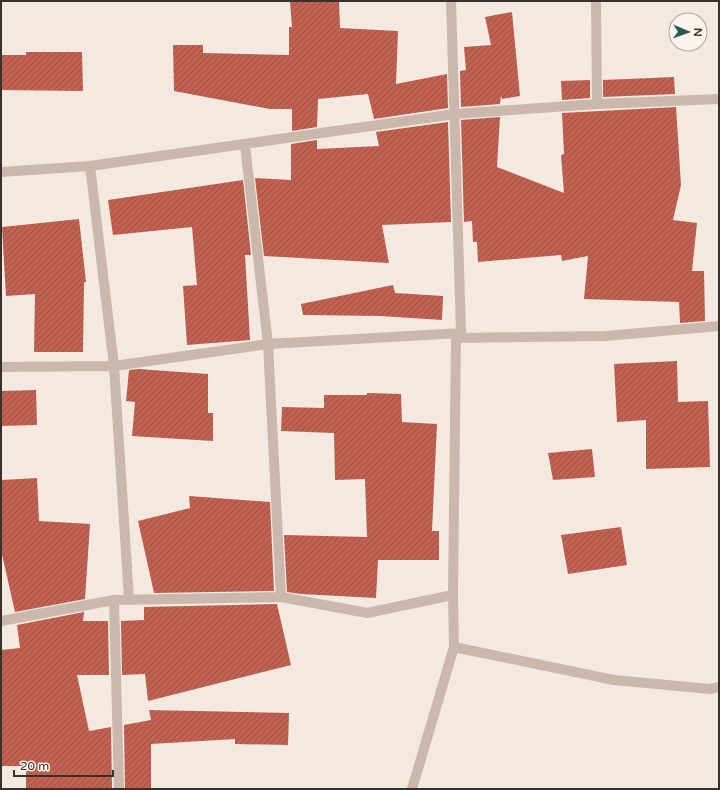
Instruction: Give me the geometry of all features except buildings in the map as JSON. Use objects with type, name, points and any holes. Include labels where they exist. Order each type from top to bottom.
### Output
[{"type":"street","points":[[412,789],[454,647],[453,594],[459,336],[455,114],[451,1]]},
{"type":"street","points":[[596,1],[597,104]]},
{"type":"street","points":[[1,172],[90,166],[455,114],[597,104],[719,99]]},
{"type":"street","points":[[245,145],[268,344],[281,597]]},
{"type":"street","points":[[90,166],[114,366],[129,599]]},
{"type":"street","points":[[1,367],[114,366],[268,344],[459,336],[606,336],[719,326]]},
{"type":"street","points":[[1,621],[114,600],[129,599],[281,597],[367,613],[453,594]]},
{"type":"street","points":[[114,600],[119,789]]},
{"type":"street","points":[[454,647],[614,680],[710,689],[719,687]]}]
